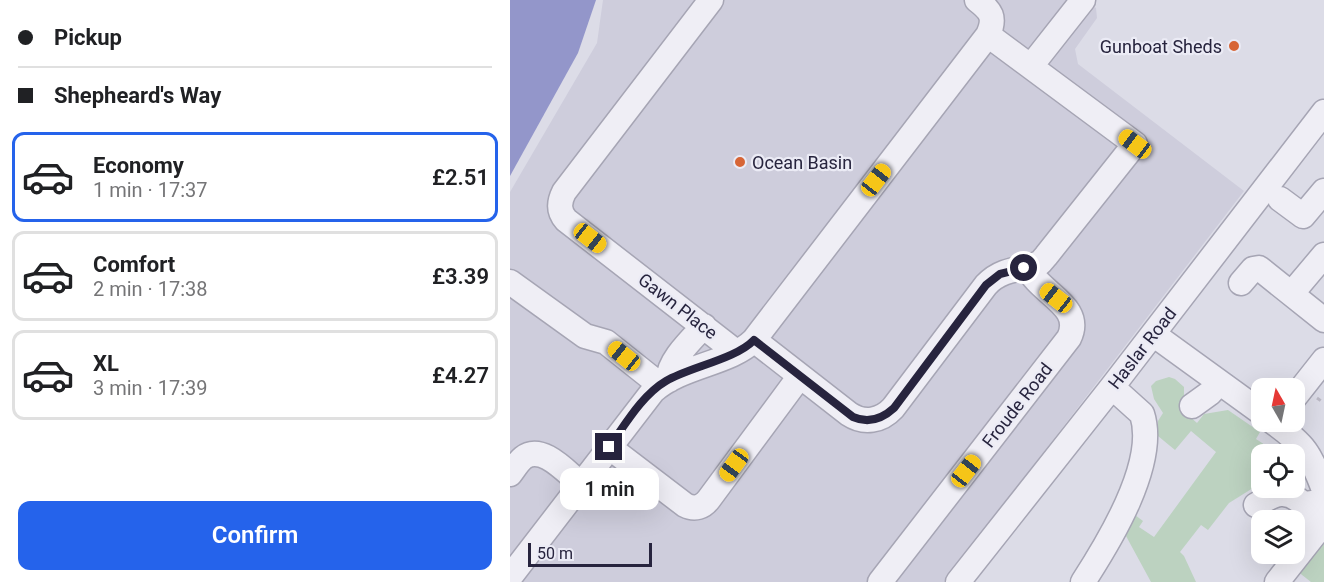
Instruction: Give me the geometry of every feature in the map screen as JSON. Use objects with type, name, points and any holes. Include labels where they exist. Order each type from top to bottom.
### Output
[{"type":"street","name":"Gawn Place","points":[[711,0],[564,192],[560,207],[566,220],[704,326],[800,376],[858,419],[871,420],[883,417],[894,408],[986,285],[1000,274],[1028,267]]},
{"type":"street","points":[[510,577],[642,403],[664,382],[745,346],[988,35],[992,26],[992,14],[977,0]]},
{"type":"street","points":[[1031,66],[1083,0]]},
{"type":"street","points":[[988,35],[1142,150],[1040,263],[1028,267]]},
{"type":"street","name":"Haslar Road","points":[[958,582],[1324,112]]},
{"type":"street","points":[[1280,200],[1298,222],[1324,191]]},
{"type":"street","points":[[1292,293],[1324,255]]},
{"type":"street","name":"Froude Road","points":[[880,582],[1067,342],[1073,327],[1069,311],[1036,282],[1028,267]]},
{"type":"street","points":[[1242,283],[1252,269],[1257,267],[1324,320]]},
{"type":"street","points":[[510,282],[585,336],[606,342],[664,382]]},
{"type":"street","points":[[664,382],[673,363],[704,326]]},
{"type":"street","points":[[1153,334],[1251,405]]},
{"type":"street","points":[[1307,400],[1324,360]]},
{"type":"street","points":[[609,447],[686,505],[692,508],[701,506],[709,499],[800,376]]},
{"type":"street","points":[[1192,406],[1219,383]]},
{"type":"street","points":[[1083,582],[1119,522],[1140,468],[1145,447],[1142,414],[1112,387]]},
{"type":"street","points":[[1277,582],[1314,535],[1320,497],[1319,460],[1286,432]]},
{"type":"street","points":[[510,474],[525,456],[538,454],[548,458],[581,484]]},
{"type":"street","points":[[1256,505],[1282,494],[1305,504],[1320,497]]},
{"type":"shaded area","points":[[603,0],[1086,0],[1096,8],[1097,18],[1075,49],[1078,64],[1244,191],[944,582],[510,582],[510,192],[597,43]]},
{"type":"green space","points":[[1169,377],[1184,387],[1184,399],[1179,407],[1197,423],[1204,414],[1228,410],[1251,426],[1251,432],[1260,432],[1256,439],[1264,444],[1251,444],[1251,489],[1229,503],[1208,530],[1201,525],[1180,552],[1196,582],[1151,582],[1126,536],[1135,515],[1143,521],[1139,527],[1154,537],[1216,452],[1191,431],[1175,450],[1158,436],[1158,421],[1163,413],[1154,399],[1151,386],[1156,381]]},
{"type":"green space","points":[[1324,515],[1324,582],[1311,582],[1297,571],[1300,564],[1305,564],[1305,554]]},
{"type":"water","points":[[510,0],[596,0],[578,53],[510,176]]},
{"type":"place","name":"Gunboat Sheds","points":[[1234,46]]},
{"type":"place","name":"Ocean Basin","points":[[740,162]]},
{"type":"route","points":[[609,447],[642,403],[660,385],[685,371],[742,349],[754,340],[853,417],[876,420],[883,417],[894,408],[986,285],[1000,274],[1024,268]]}]
